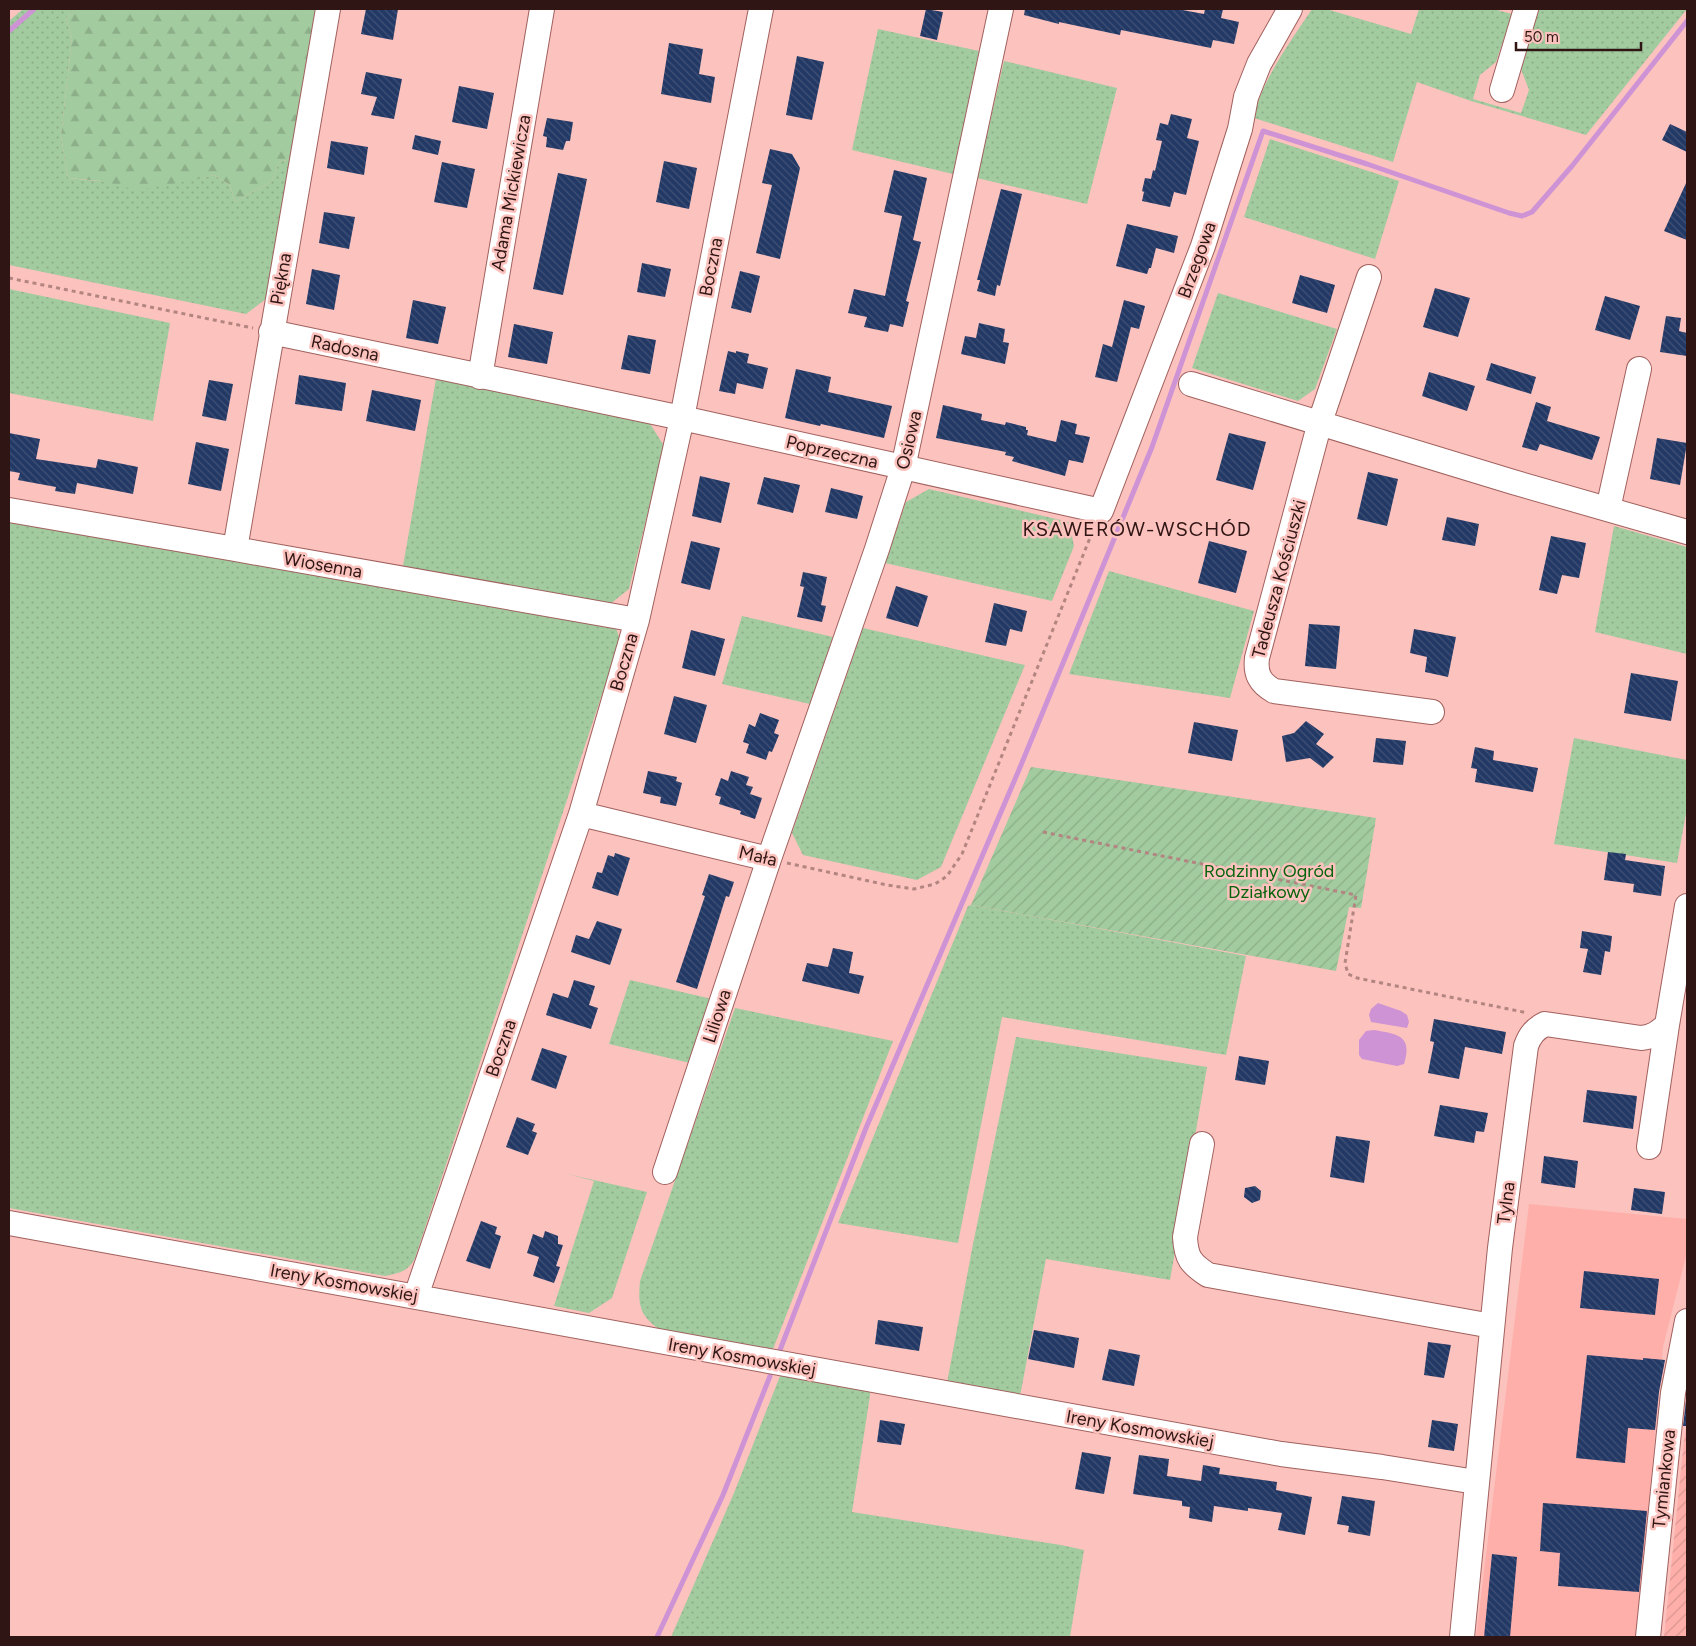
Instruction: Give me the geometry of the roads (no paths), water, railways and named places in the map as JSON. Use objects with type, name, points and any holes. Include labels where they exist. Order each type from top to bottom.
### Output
[{"type":"street","name":"Piękna","points":[[235,549],[328,9]]},
{"type":"street","name":"Adama Mickiewicza","points":[[480,377],[542,9]]},
{"type":"street","name":"Boczna","points":[[416,1296],[581,814],[636,620],[682,418],[761,9]]},
{"type":"street","name":"Osiowa","points":[[769,859],[878,549],[903,468],[1001,9]]},
{"type":"street","name":"Brzegowa","points":[[1100,511],[1203,246],[1240,129],[1249,88],[1258,64],[1290,9]]},
{"type":"street","points":[[1502,90],[1526,9]]},
{"type":"street","name":"Tadeusza Kościuszki","points":[[1369,277],[1320,422],[1257,658],[1257,673],[1265,686],[1274,692],[1432,712]]},
{"type":"street","name":"Radosna","points":[[271,332],[682,418]]},
{"type":"street","points":[[1608,509],[1639,369]]},
{"type":"street","points":[[1191,384],[1513,482],[1687,532]]},
{"type":"street","name":"Poprzeczna","points":[[682,418],[1100,511]]},
{"type":"street","name":"Wiosenna","points":[[9,510],[636,620]]},
{"type":"street","name":"Mała","points":[[581,814],[769,859]]},
{"type":"street","name":"Liliowa","points":[[665,1172],[769,859]]},
{"type":"street","points":[[1649,1147],[1687,906]]},
{"type":"street","name":"Tylna","points":[[1462,1637],[1500,1248],[1526,1046],[1530,1035],[1538,1027],[1545,1024],[1641,1038],[1650,1037],[1667,1025]]},
{"type":"street","points":[[1202,1144],[1186,1237],[1186,1252],[1194,1266],[1208,1275],[1492,1326]]},
{"type":"street","name":"Ireny Kosmowskiej","points":[[9,1223],[1232,1445],[1476,1482]]},
{"type":"street","name":"Tymiankowa","points":[[1648,1637],[1673,1393],[1687,1321]]},
{"type":"waterway","points":[[9,31],[34,9]]},
{"type":"waterway","points":[[780,1350],[866,1128],[1021,765],[1152,447],[1263,131],[1522,216],[1532,212],[1572,166],[1687,21]]},
{"type":"waterway","points":[[657,1637],[723,1495],[770,1376]]},
{"type":"district","name":"KSAWERÓW-WSCHÓD","points":[[1137,529]]},
{"type":"park label","name":"Rodzinny Ogród Działkowy","points":[[1269,881]]}]
